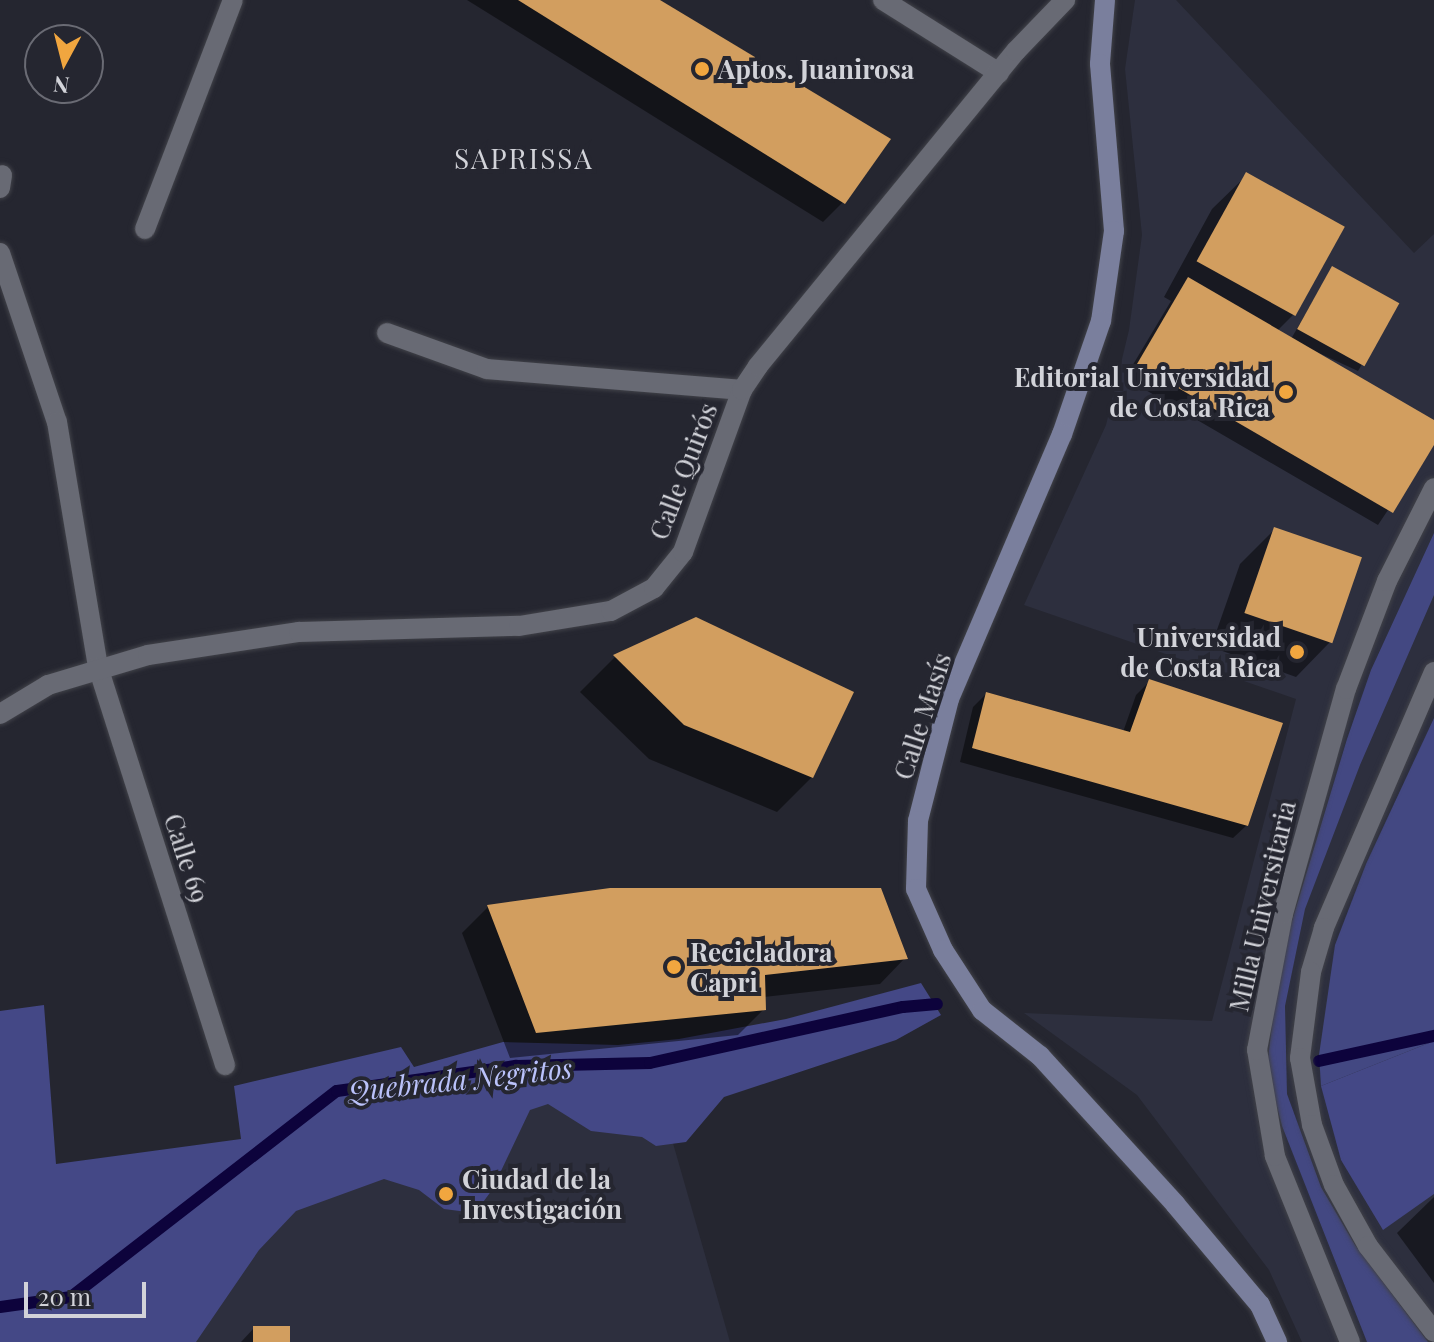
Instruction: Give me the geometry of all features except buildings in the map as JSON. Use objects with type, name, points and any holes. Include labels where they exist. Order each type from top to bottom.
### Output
[{"type":"street","points":[[145,229],[233,0]]},
{"type":"street","points":[[883,0],[999,73]]},
{"type":"street","name":"Calle Quirós","points":[[0,714],[48,685],[98,667],[299,632],[519,626],[611,611],[654,588],[683,552],[742,390],[829,274],[1065,0]]},
{"type":"street","name":"Calle Masís","points":[[1105,0],[1100,64],[1114,231],[1101,321],[1062,434],[949,699],[918,821],[916,889],[943,950],[982,1010],[1040,1056],[1175,1204],[1260,1305],[1277,1342]]},
{"type":"street","name":"Calle 69","points":[[0,253],[57,422],[98,667],[225,1065]]},
{"type":"street","points":[[387,333],[487,369],[742,390]]},
{"type":"street","name":"Milla Universitaria","points":[[1350,1342],[1275,1156],[1257,1050],[1283,914],[1346,689],[1387,581],[1434,488]]},
{"type":"street","points":[[1434,672],[1324,928],[1311,972],[1300,1058],[1312,1125],[1334,1185],[1368,1246],[1434,1332]]},
{"type":"shaded area","name":"Universidad de Costa Rica","points":[[1135,0],[1176,0],[1414,253],[1434,234],[1434,1342],[1302,1342],[1269,1270],[1137,1095],[1024,1013],[1212,1021],[1296,699],[1024,605],[1106,425],[1129,330],[1142,235],[1125,69]]},
{"type":"shaded area","points":[[1434,533],[1434,595],[1360,765],[1305,909],[1285,1006],[1287,1094],[1321,1187],[1355,1245],[1428,1342],[1367,1342],[1282,1126],[1267,1068],[1279,964],[1347,739],[1371,670]]},
{"type":"shaded area","points":[[1434,718],[1434,1041],[1321,1086],[1319,1055],[1335,945],[1366,864]]},
{"type":"shaded area","points":[[921,983],[941,1015],[896,1040],[724,1097],[686,1142],[656,1146],[642,1137],[591,1131],[548,1104],[530,1110],[492,1190],[475,1213],[444,1209],[419,1190],[384,1179],[296,1211],[259,1250],[196,1342],[0,1342],[0,1011],[44,1005],[56,1164],[241,1139],[234,1086],[401,1047],[414,1067],[503,1042],[618,1045],[679,1039],[786,1019]]},
{"type":"shaded area","points":[[1434,1041],[1434,1194],[1383,1230],[1341,1160],[1321,1086]]},
{"type":"shaded area","name":"Ciudad de la Investigación","points":[[650,1063],[730,1342],[0,1342],[0,1307],[337,1091]]},
{"type":"waterway","name":"Quebrada Negritos","points":[[0,1307],[71,1297],[337,1091],[516,1066],[650,1063],[903,1007],[937,1004]]},
{"type":"waterway","name":"Quebrada Negritos","points":[[1319,1061],[1434,1036]]},
{"type":"place","name":"Aptos. Juanirosa","points":[[702,69]]},
{"type":"place","name":"Editorial Universidad de Costa Rica","points":[[1286,392]]},
{"type":"place","name":"Universidad de Costa Rica","points":[[1297,652]]},
{"type":"place","name":"Recicladora Capri","points":[[674,967]]},
{"type":"place","name":"Ciudad de la Investigación","points":[[446,1194]]},
{"type":"district","name":"SAPRISSA","points":[[524,158]]}]
